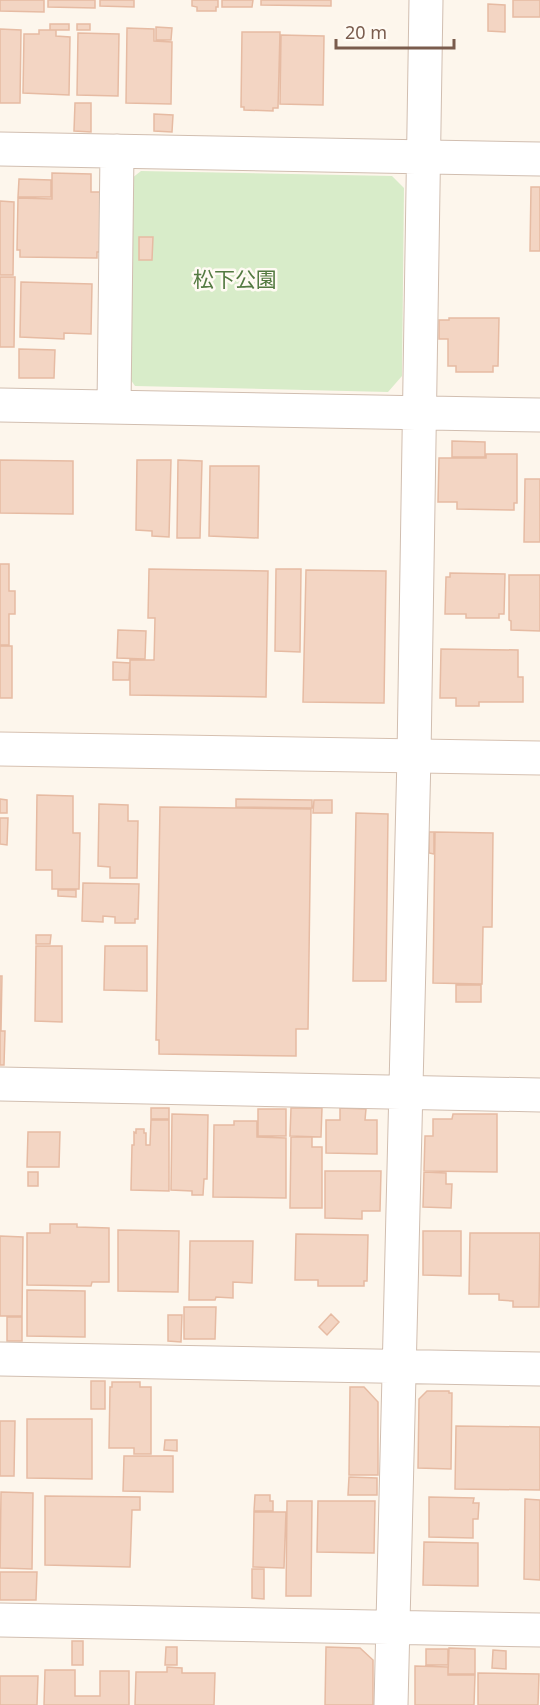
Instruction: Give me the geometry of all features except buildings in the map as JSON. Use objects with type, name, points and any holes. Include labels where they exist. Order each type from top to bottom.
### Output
[{"type":"street","points":[[391,1705],[414,756],[426,0]]},
{"type":"street","points":[[0,149],[540,159]]},
{"type":"street","points":[[114,407],[117,151]]},
{"type":"street","points":[[0,405],[540,415]]},
{"type":"street","points":[[0,748],[540,758]]},
{"type":"street","points":[[0,1084],[540,1095]]},
{"type":"street","points":[[0,1359],[540,1369]]},
{"type":"street","points":[[0,1620],[540,1630]]},
{"type":"green space","name":"松下公園","points":[[141,171],[392,176],[404,188],[402,376],[388,392],[135,386],[126,373],[127,182]]}]
